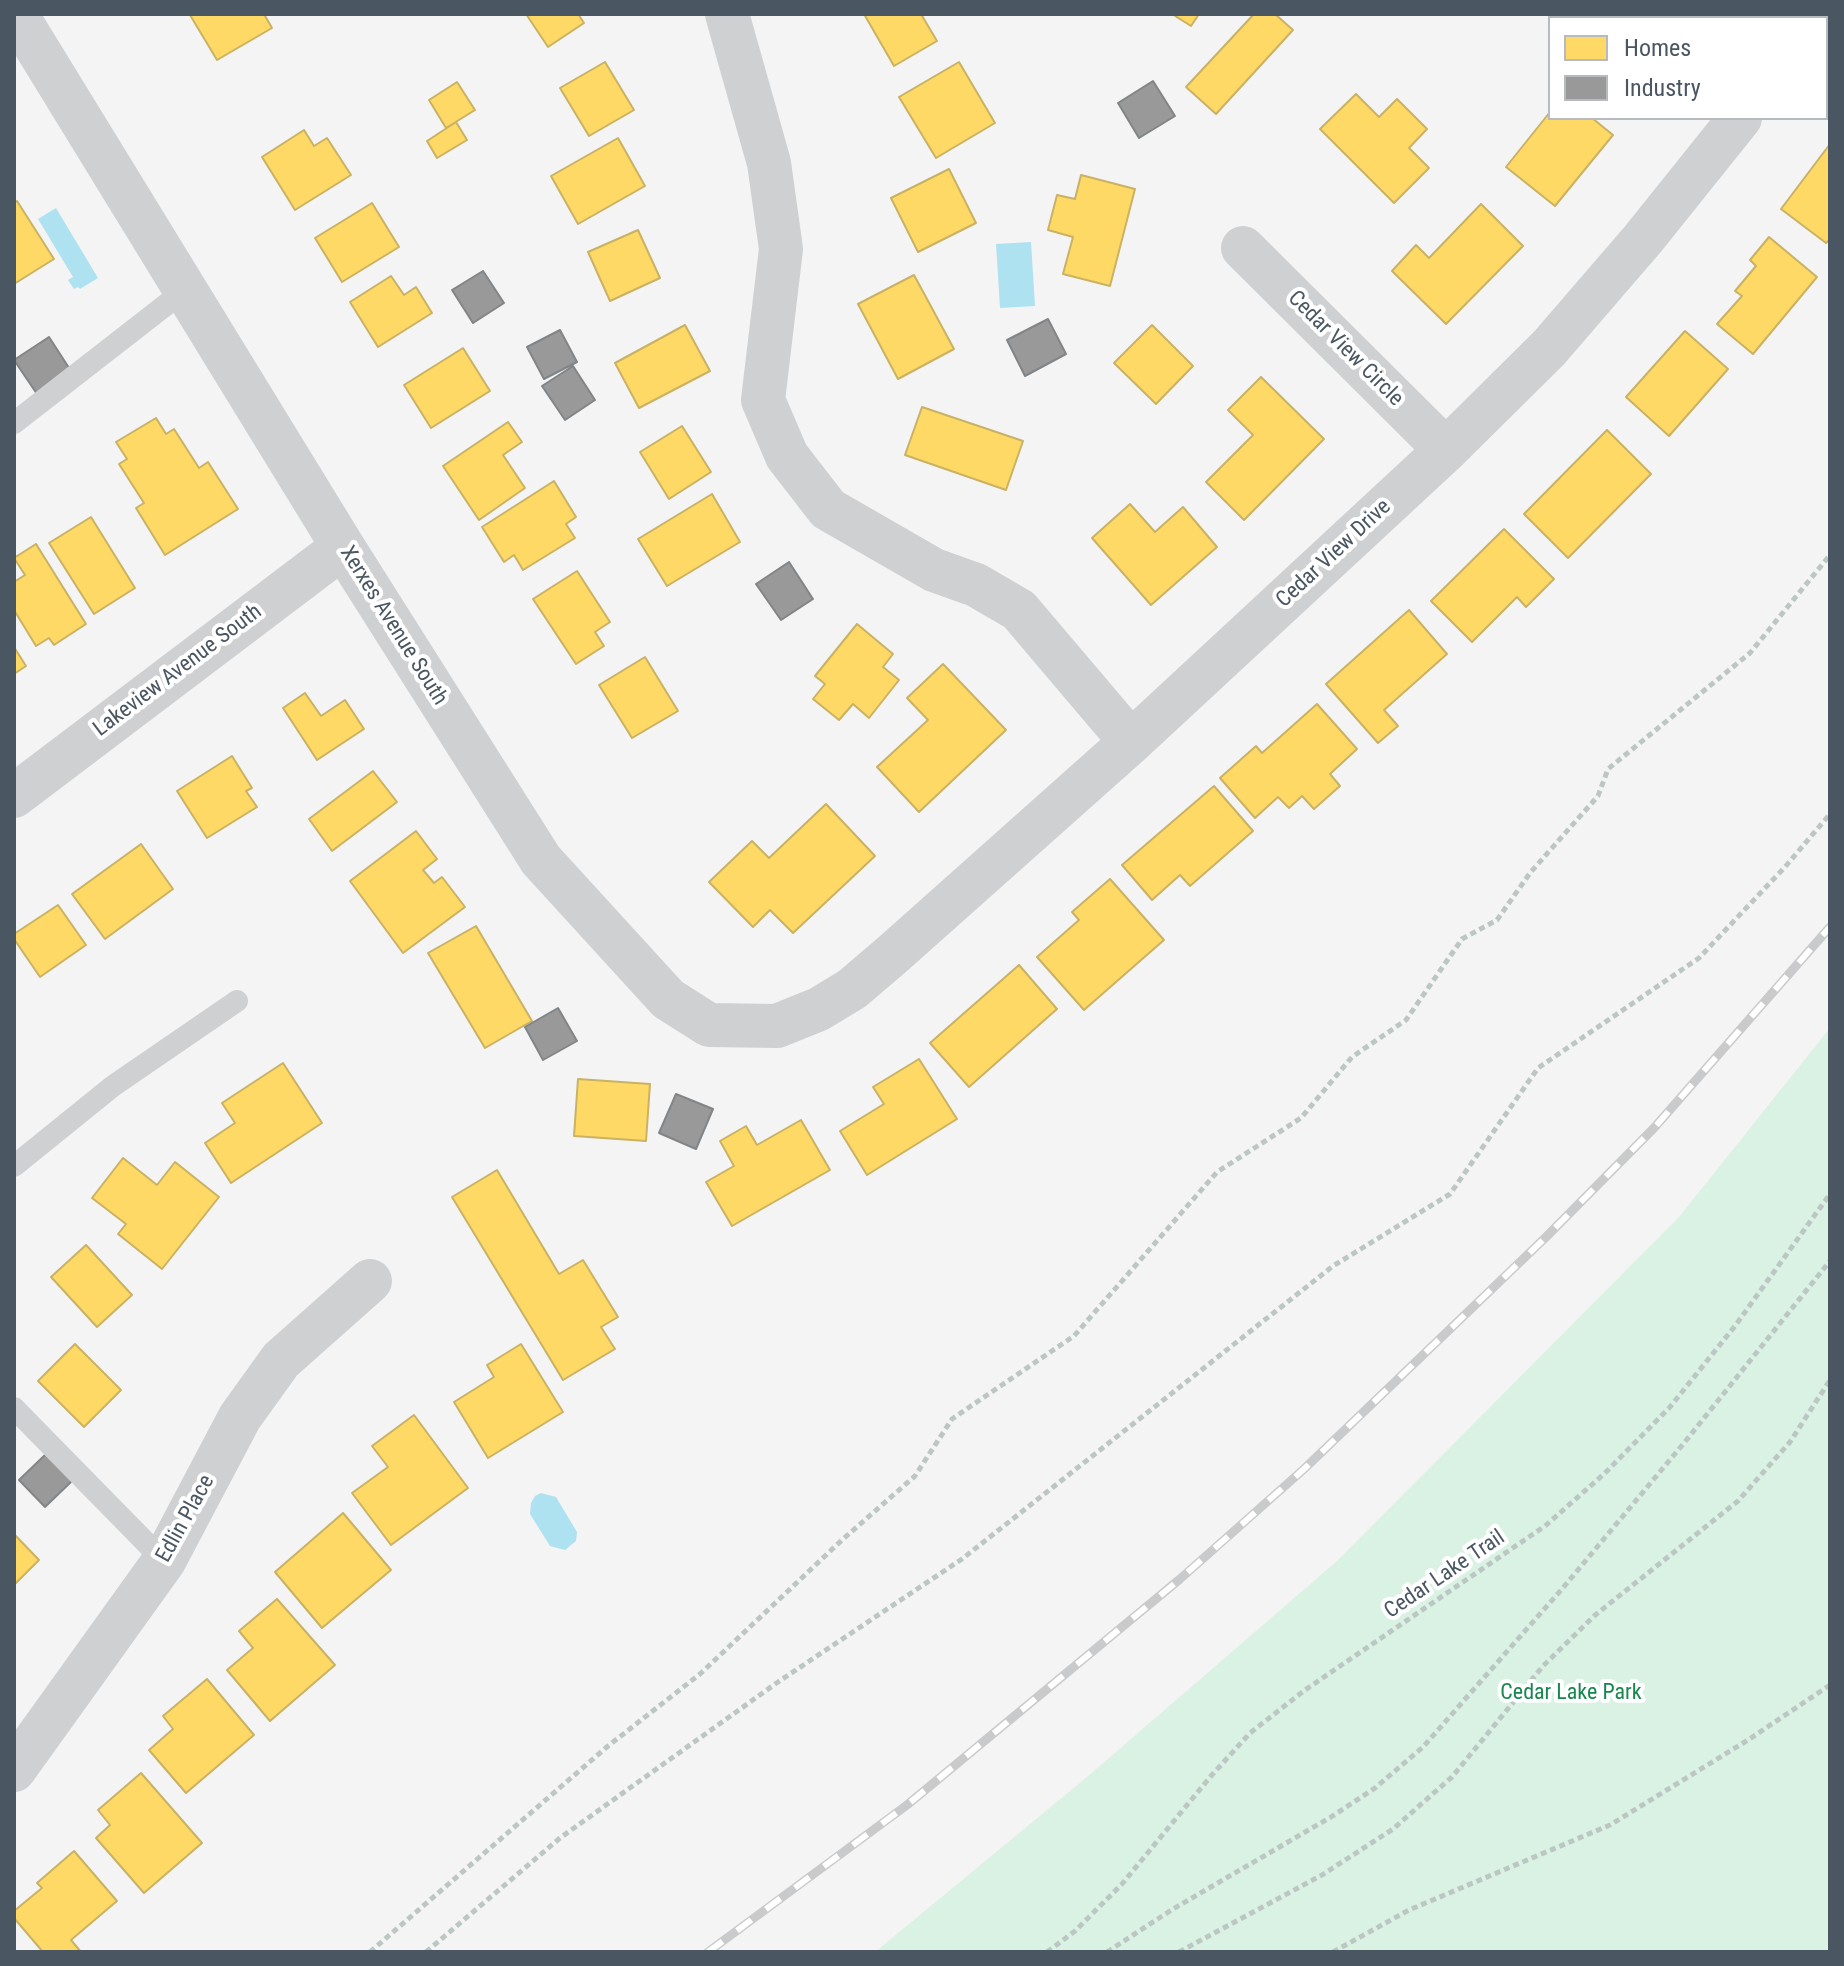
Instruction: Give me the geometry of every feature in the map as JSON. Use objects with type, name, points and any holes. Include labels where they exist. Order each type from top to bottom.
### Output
[{"type":"street","points":[[727,14],[771,177],[781,249],[763,400],[787,456],[828,509],[934,570],[976,585],[1019,610],[1131,742]]},
{"type":"street","name":"Xerxes Avenue South","points":[[22,23],[343,547],[541,860],[668,999],[709,1025],[777,1026],[819,1009],[841,996],[893,954]]},
{"type":"street","name":"Cedar View Drive","points":[[893,954],[1131,742],[1446,450],[1549,348],[1643,239],[1738,120]]},
{"type":"street","name":"Cedar View Circle","points":[[1243,248],[1446,450]]},
{"type":"street","name":"Lakeview Avenue South","points":[[14,796],[343,547]]},
{"type":"street","name":"Edlin Place","points":[[14,1770],[164,1561],[240,1417],[281,1360],[370,1281]]},
{"type":"lane","points":[[14,423],[185,290]]},
{"type":"lane","points":[[14,1166],[113,1086],[237,1001]]},
{"type":"lane","points":[[14,1408],[164,1561]]},
{"type":"path","points":[[370,1952],[608,1746],[700,1674],[915,1476],[952,1419],[1074,1336],[1217,1172],[1301,1118],[1352,1057],[1406,1020],[1462,939],[1497,920],[1530,873],[1598,796],[1608,769],[1750,653],[1830,555]]},
{"type":"path","points":[[426,1952],[560,1838],[765,1691],[962,1559],[1333,1266],[1450,1194],[1538,1068],[1699,958],[1830,814]]},
{"type":"path","name":"Cedar Lake Trail","points":[[1047,1952],[1075,1931],[1122,1884],[1250,1733],[1305,1690],[1545,1526],[1604,1474],[1689,1384],[1745,1313],[1830,1194]]},
{"type":"path","points":[[1107,1952],[1173,1909],[1331,1817],[1375,1788],[1423,1747],[1613,1528],[1830,1261]]},
{"type":"path","points":[[1179,1952],[1322,1875],[1393,1829],[1452,1777],[1543,1666],[1594,1616],[1738,1501],[1790,1442],[1830,1380]]},
{"type":"path","points":[[1333,1952],[1409,1910],[1610,1825],[1830,1685]]},
{"type":"green space","name":"Cedar Lake Park","points":[[1830,1028],[1830,1952],[875,1952],[1087,1777],[1337,1561],[1679,1217]]},
{"type":"water","points":[[56,208],[98,278],[80,289],[74,289],[68,280],[73,277],[38,219]]},
{"type":"water","points":[[1031,242],[1035,306],[1000,308],[996,244]]},
{"type":"water","points":[[541,1493],[556,1497],[577,1532],[576,1541],[565,1550],[550,1546],[530,1514],[531,1503]]},
{"type":"building: Homes","points":[[264,14],[272,28],[217,60],[190,15]]},
{"type":"building: Homes","points":[[526,14],[578,14],[584,23],[548,47]]},
{"type":"building: Homes","points":[[864,14],[921,14],[937,41],[894,66]]},
{"type":"building: Homes","points":[[1172,14],[1199,14],[1191,26]]},
{"type":"building: Homes","points":[[1254,14],[1275,14],[1293,30],[1216,114],[1186,87]]},
{"type":"building: Homes","points":[[1621,14],[1699,15],[1698,16],[1620,16]]},
{"type":"building: Homes","points":[[605,62],[634,110],[589,136],[560,88]]},
{"type":"building: Homes","points":[[959,62],[995,123],[936,158],[899,97]]},
{"type":"building: Homes","points":[[457,82],[475,110],[446,128],[429,100]]},
{"type":"building: Homes","points":[[1356,94],[1379,117],[1397,99],[1427,129],[1409,148],[1429,168],[1394,203],[1320,129]]},
{"type":"building: Homes","points":[[1548,114],[1548,120],[1594,120],[1613,135],[1555,206],[1506,167]]},
{"type":"building: Homes","points":[[456,122],[467,140],[437,158],[427,141]]},
{"type":"building: Homes","points":[[304,130],[314,146],[327,138],[351,175],[295,210],[262,157]]},
{"type":"building: Homes","points":[[618,138],[645,186],[578,224],[551,176]]},
{"type":"building: Homes","points":[[1830,144],[1830,239],[1826,243],[1781,209]]},
{"type":"building: Homes","points":[[949,169],[976,223],[918,252],[891,198]]},
{"type":"building: Homes","points":[[1081,175],[1135,189],[1110,286],[1063,274],[1073,237],[1048,230],[1057,195],[1075,199]]},
{"type":"building: Homes","points":[[17,201],[54,259],[14,284],[14,203]]},
{"type":"building: Homes","points":[[372,203],[399,247],[342,282],[315,238]]},
{"type":"building: Homes","points":[[1481,204],[1523,246],[1446,324],[1392,271],[1416,245],[1429,258]]},
{"type":"building: Homes","points":[[638,230],[660,278],[610,301],[588,252]]},
{"type":"building: Homes","points":[[1769,237],[1817,277],[1753,354],[1717,324],[1742,296],[1735,291],[1756,266],[1750,260]]},
{"type":"building: Homes","points":[[914,275],[954,349],[898,379],[858,304]]},
{"type":"building: Homes","points":[[391,276],[404,295],[416,287],[432,313],[378,347],[350,302]]},
{"type":"building: Homes","points":[[685,325],[710,371],[639,408],[615,363]]},
{"type":"building: Homes","points":[[1152,325],[1193,366],[1156,404],[1114,363]]},
{"type":"building: Homes","points":[[1685,331],[1728,369],[1669,436],[1626,397]]},
{"type":"building: Homes","points":[[463,348],[490,391],[431,428],[404,385]]},
{"type":"building: Homes","points":[[1261,377],[1324,439],[1244,520],[1206,482],[1253,435],[1228,410]]},
{"type":"building: Homes","points":[[922,407],[1023,441],[1006,490],[905,455]]},
{"type":"building: Homes","points":[[156,418],[166,434],[174,429],[199,468],[208,462],[238,509],[165,555],[136,508],[144,503],[119,464],[127,459],[116,442]]},
{"type":"building: Homes","points":[[508,422],[522,442],[503,455],[525,488],[479,520],[443,466]]},
{"type":"building: Homes","points":[[682,426],[711,472],[669,499],[640,452]]},
{"type":"building: Homes","points":[[1607,430],[1651,474],[1568,558],[1524,514]]},
{"type":"building: Homes","points":[[554,481],[576,517],[566,524],[575,538],[523,570],[514,555],[504,562],[482,527]]},
{"type":"building: Homes","points":[[712,494],[740,542],[667,586],[638,539]]},
{"type":"building: Homes","points":[[1130,504],[1155,532],[1183,507],[1217,547],[1151,605],[1092,538]]},
{"type":"building: Homes","points":[[91,517],[135,588],[94,614],[49,543]]},
{"type":"building: Homes","points":[[1504,529],[1554,579],[1526,607],[1517,597],[1472,642],[1431,601]]},
{"type":"building: Homes","points":[[36,544],[86,624],[54,645],[49,638],[36,646],[14,610],[14,582],[25,575],[14,558]]},
{"type":"building: Homes","points":[[577,571],[610,622],[595,632],[604,646],[576,664],[533,599]]},
{"type":"building: Homes","points":[[1409,610],[1447,654],[1384,710],[1398,726],[1378,743],[1326,684]]},
{"type":"building: Homes","points":[[857,624],[893,654],[883,667],[899,680],[869,718],[853,704],[839,720],[813,699],[825,684],[815,676]]},
{"type":"building: Homes","points":[[14,647],[26,666],[14,674]]},
{"type":"building: Homes","points":[[645,657],[678,711],[632,738],[599,685]]},
{"type":"building: Homes","points":[[943,664],[1006,730],[919,812],[877,767],[928,720],[907,698]]},
{"type":"building: Homes","points":[[305,693],[321,716],[345,700],[364,729],[317,760],[283,708]]},
{"type":"building: Homes","points":[[1317,704],[1357,749],[1330,774],[1340,786],[1314,809],[1302,796],[1289,808],[1278,797],[1255,818],[1220,778],[1256,746],[1262,753]]},
{"type":"building: Homes","points":[[232,756],[252,788],[246,791],[257,807],[207,838],[177,791]]},
{"type":"building: Homes","points":[[373,771],[397,802],[332,851],[309,819]]},
{"type":"building: Homes","points":[[1214,786],[1253,831],[1190,886],[1180,875],[1152,900],[1122,865]]},
{"type":"building: Homes","points":[[826,804],[875,856],[793,933],[770,910],[753,927],[709,882],[752,841],[769,858]]},
{"type":"building: Homes","points":[[416,831],[437,859],[423,870],[434,883],[442,877],[465,907],[403,953],[350,881]]},
{"type":"building: Homes","points":[[141,844],[173,889],[105,939],[72,894]]},
{"type":"building: Homes","points":[[1110,879],[1164,940],[1084,1010],[1037,957],[1079,920],[1072,912]]},
{"type":"building: Homes","points":[[58,905],[86,945],[40,977],[14,939],[14,934]]},
{"type":"building: Homes","points":[[476,926],[532,1021],[485,1048],[428,953]]},
{"type":"building: Homes","points":[[1019,965],[1057,1009],[969,1087],[930,1043]]},
{"type":"building: Homes","points":[[919,1059],[957,1119],[867,1175],[840,1131],[884,1104],[873,1087]]},
{"type":"building: Homes","points":[[283,1063],[322,1123],[231,1183],[205,1143],[235,1123],[222,1103]]},
{"type":"building: Homes","points":[[578,1079],[650,1084],[646,1141],[574,1136]]},
{"type":"building: Homes","points":[[801,1120],[830,1170],[732,1226],[706,1182],[734,1166],[720,1141],[746,1126],[757,1145]]},
{"type":"building: Homes","points":[[123,1158],[157,1185],[175,1162],[219,1197],[162,1269],[118,1234],[126,1224],[92,1198]]},
{"type":"building: Homes","points":[[497,1170],[559,1274],[583,1260],[618,1317],[601,1327],[615,1349],[563,1380],[452,1197]]},
{"type":"building: Homes","points":[[86,1245],[132,1295],[97,1327],[51,1277]]},
{"type":"building: Homes","points":[[75,1344],[121,1390],[84,1427],[38,1381]]},
{"type":"building: Homes","points":[[521,1344],[563,1412],[488,1458],[454,1402],[494,1377],[487,1365]]},
{"type":"building: Homes","points":[[414,1415],[468,1488],[391,1545],[352,1493],[388,1467],[372,1446]]},
{"type":"building: Homes","points":[[343,1513],[391,1570],[322,1628],[275,1572]]},
{"type":"building: Homes","points":[[14,1534],[39,1560],[14,1585]]},
{"type":"building: Homes","points":[[277,1599],[335,1665],[270,1721],[227,1670],[253,1648],[239,1631]]},
{"type":"building: Homes","points":[[207,1679],[254,1735],[186,1793],[149,1750],[173,1729],[163,1716]]},
{"type":"building: Homes","points":[[141,1773],[202,1843],[144,1893],[96,1838],[110,1825],[98,1810]]},
{"type":"building: Homes","points":[[74,1851],[117,1901],[71,1940],[81,1952],[43,1952],[14,1918],[14,1911],[42,1888],[37,1883]]},
{"type":"building: Industry","points":[[1153,81],[1175,116],[1139,138],[1118,103]]},
{"type":"building: Industry","points":[[483,271],[504,303],[473,323],[452,290]]},
{"type":"building: Industry","points":[[1048,319],[1066,354],[1025,376],[1007,340]]},
{"type":"building: Industry","points":[[560,330],[577,362],[544,379],[527,347]]},
{"type":"building: Industry","points":[[49,337],[71,371],[37,394],[14,360]]},
{"type":"building: Industry","points":[[573,366],[595,400],[565,420],[542,386]]},
{"type":"building: Industry","points":[[789,562],[813,599],[781,620],[756,584]]},
{"type":"building: Industry","points":[[558,1008],[577,1041],[543,1060],[525,1027]]},
{"type":"building: Industry","points":[[676,1094],[713,1109],[696,1149],[659,1133]]},
{"type":"building: Industry","points":[[47,1453],[73,1480],[45,1507],[19,1480]]},
{"type":"railway","points":[[708,1952],[907,1805],[1180,1579],[1304,1469],[1545,1238],[1654,1128],[1830,927]]}]
